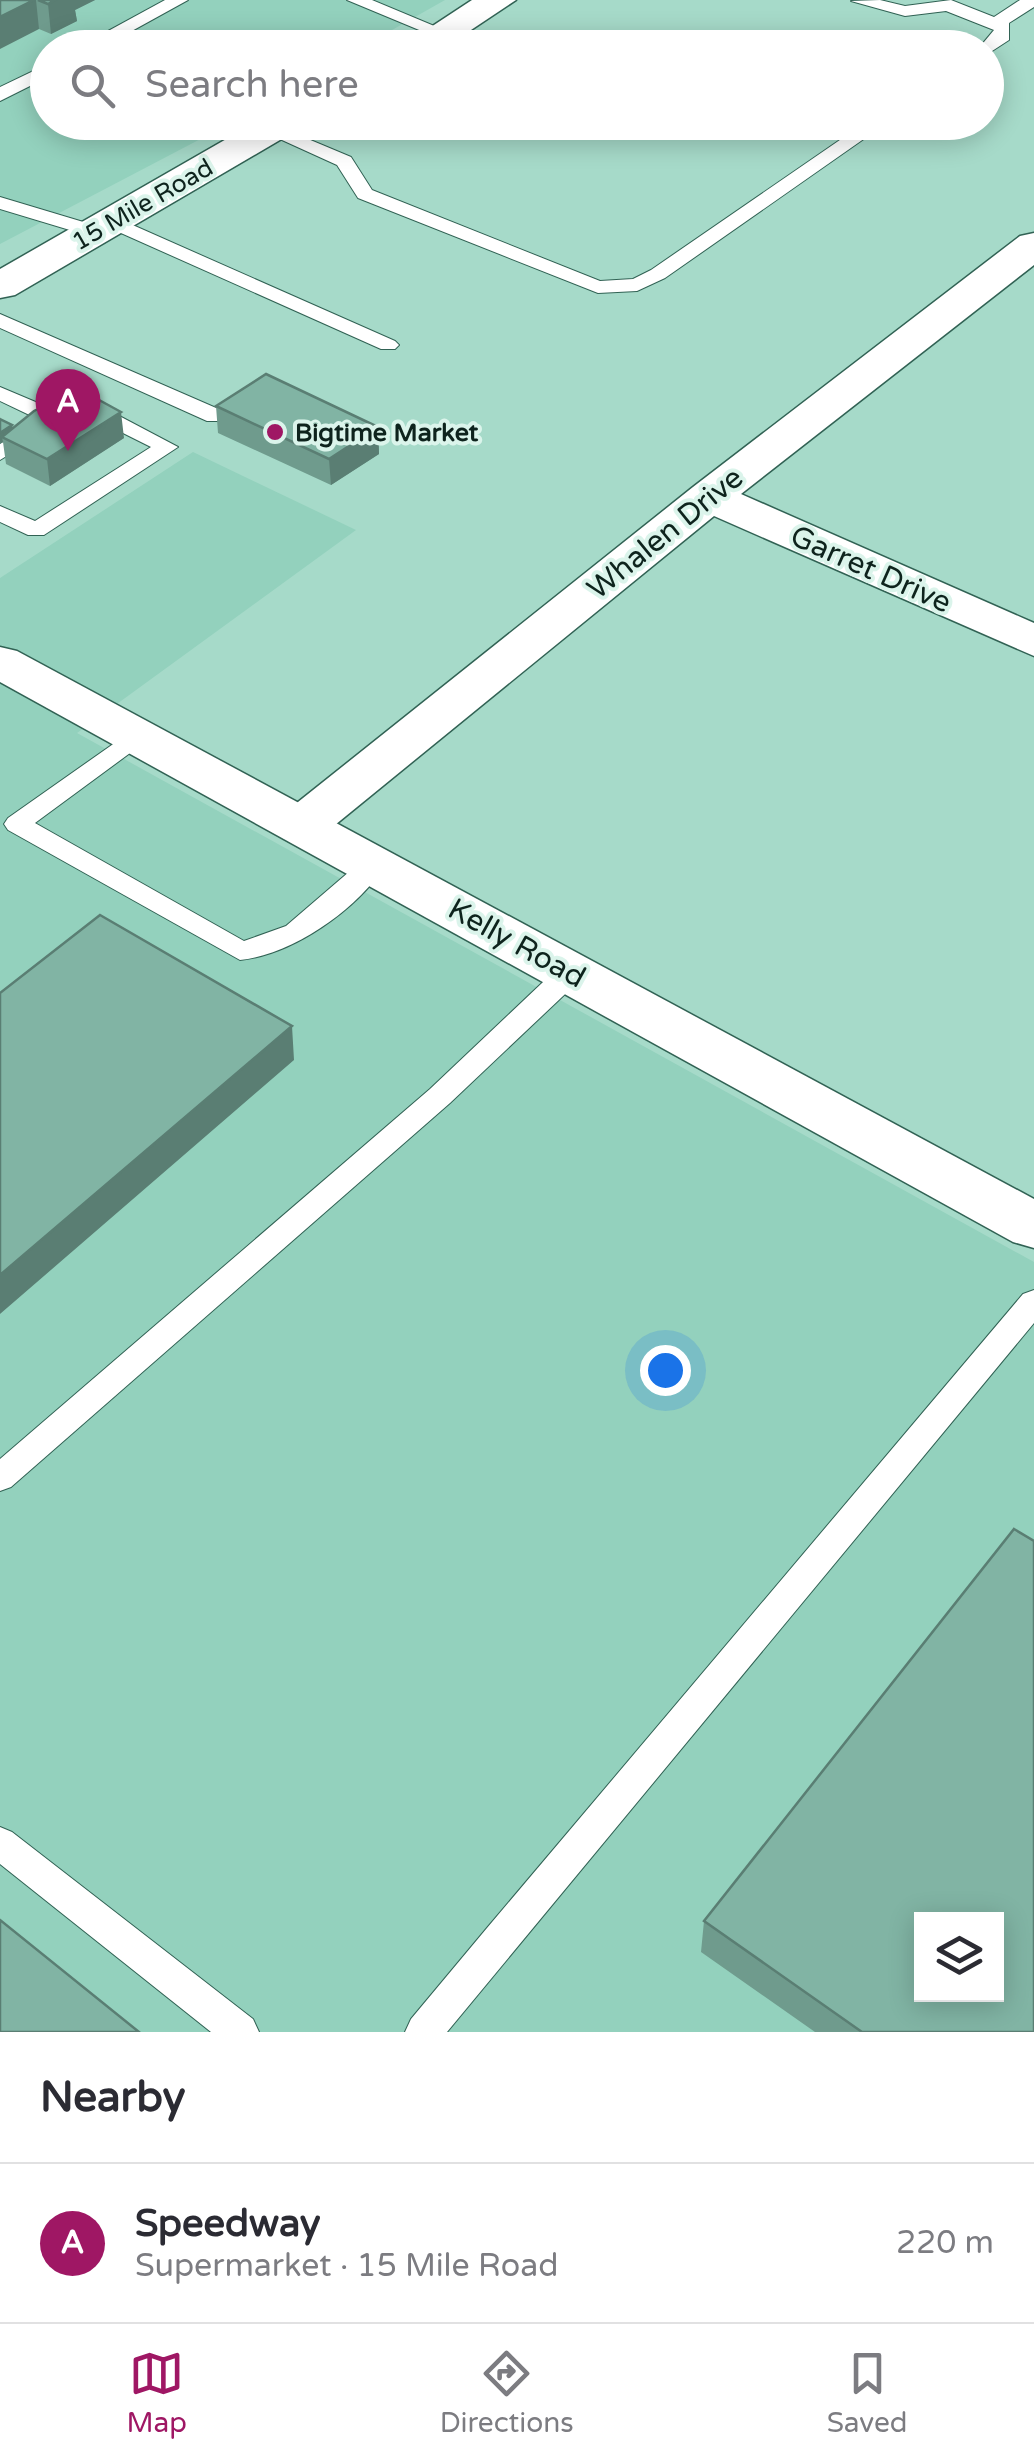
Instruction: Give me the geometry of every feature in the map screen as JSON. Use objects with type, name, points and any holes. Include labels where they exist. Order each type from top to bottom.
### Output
[{"type":"street","points":[[446,30],[498,0]]},
{"type":"street","name":"15 Mile Road","points":[[0,286],[252,140]]},
{"type":"street","name":"Whalen Drive","points":[[301,826],[709,497],[1015,284],[1034,245]]},
{"type":"street","name":"Garret Drive","points":[[709,497],[1034,641]]},
{"type":"street","name":"Kelly Road","points":[[0,662],[1034,1226]]},
{"type":"lane","points":[[121,30],[179,0]]},
{"type":"lane","points":[[356,0],[411,30]]},
{"type":"lane","points":[[997,23],[1032,0]]},
{"type":"lane","points":[[860,1],[905,11],[942,2],[997,23],[1000,30]]},
{"type":"lane","points":[[0,95],[30,79]]},
{"type":"lane","points":[[303,140],[344,162],[365,194],[598,287],[619,288],[658,274],[853,140]]},
{"type":"lane","points":[[0,202],[102,226],[388,344]]},
{"type":"lane","points":[[0,320],[214,416]]},
{"type":"lane","points":[[6,402],[56,420]]},
{"type":"lane","points":[[0,452],[83,404],[168,447],[36,530],[0,512]]},
{"type":"lane","points":[[136,736],[8,830],[240,951],[261,951],[280,944],[374,865]]},
{"type":"lane","points":[[0,1478],[440,1096],[570,972]]},
{"type":"lane","points":[[424,2032],[566,1856],[787,1604],[1034,1302]]},
{"type":"lane","points":[[0,1843],[240,2032]]},
{"type":"shaded area","points":[[0,0],[445,0],[392,30],[30,30],[30,140],[199,140],[0,244]]},
{"type":"shaded area","points":[[193,452],[356,530],[77,733],[1034,1262],[1034,2032],[0,2032],[0,578]]},
{"type":"building","points":[[0,0],[34,0],[0,17]]},
{"type":"building","points":[[266,374],[378,427],[329,459],[216,406]]},
{"type":"building","points":[[79,389],[121,412],[47,459],[2,437],[34,411]]},
{"type":"building","points":[[0,419],[12,425],[0,433]]},
{"type":"building","points":[[100,915],[292,1026],[0,1275],[0,993]]},
{"type":"building","points":[[1014,1529],[1034,1541],[1034,2032],[862,2032],[704,1921]]},
{"type":"building","points":[[0,1920],[139,2032],[0,2032]]},
{"type":"place","name":"Bigtime Market","points":[[275,432]]},
{"type":"place","name":"Speedway","points":[[68,451]]}]
